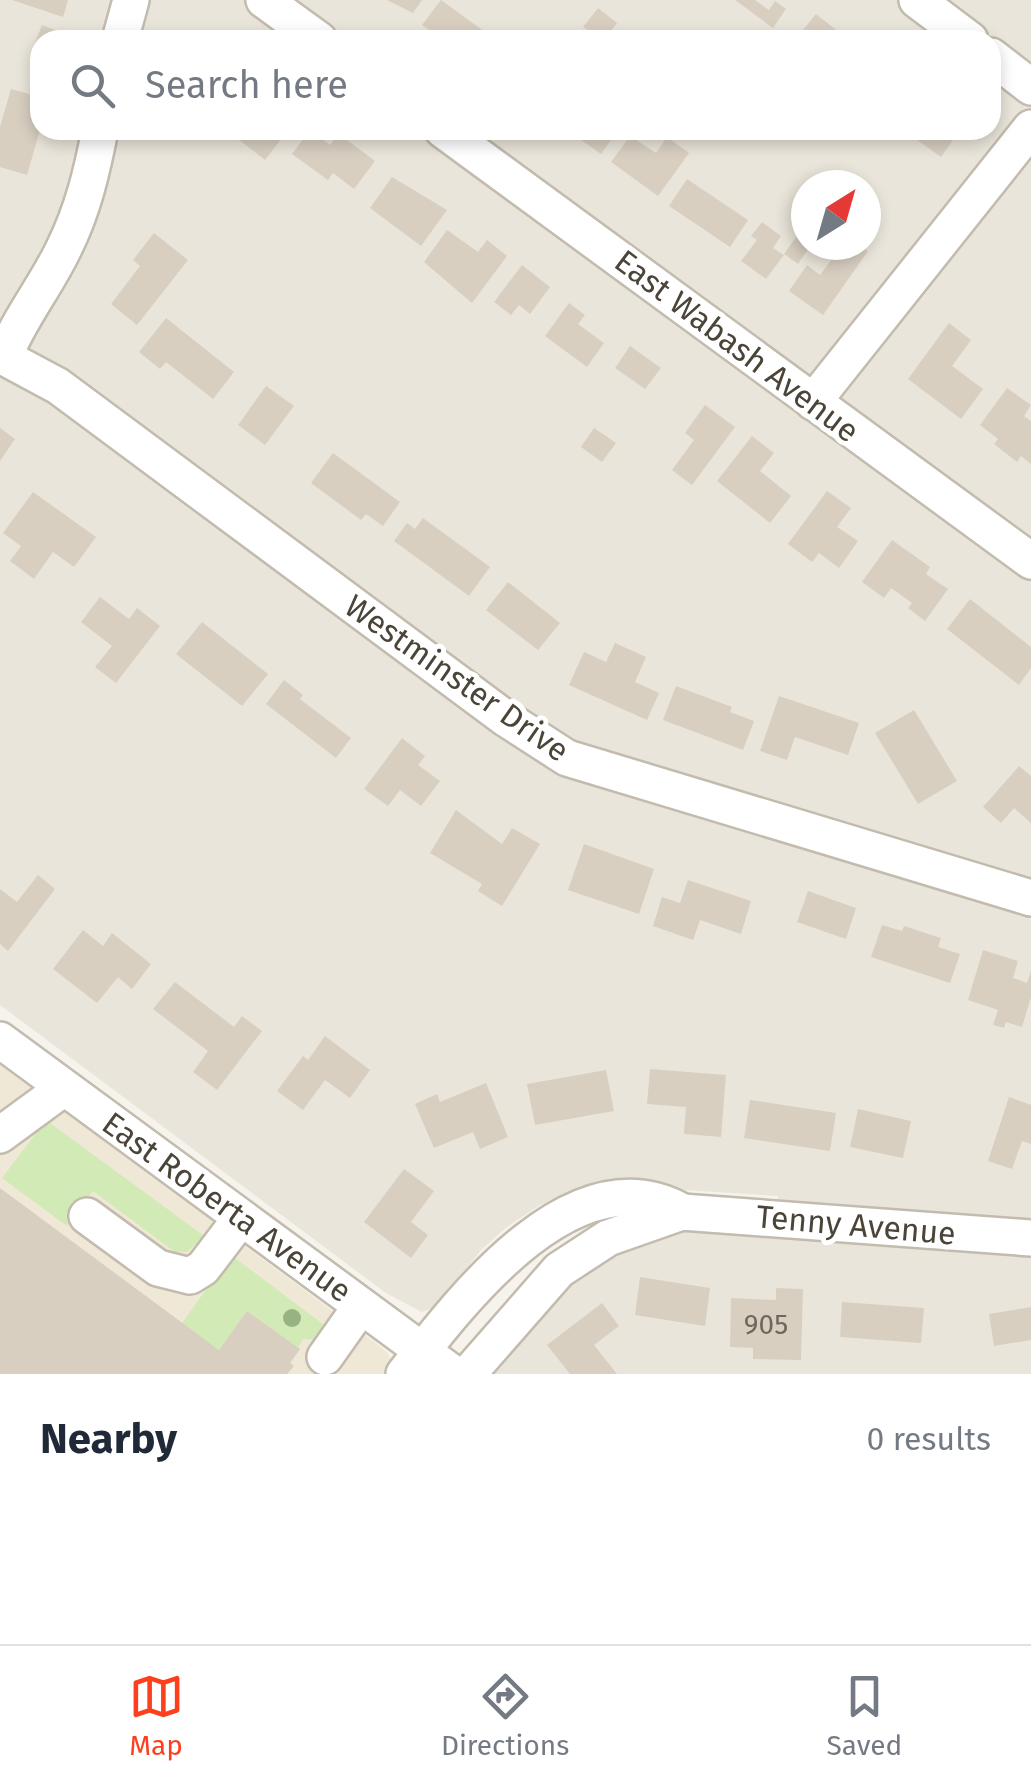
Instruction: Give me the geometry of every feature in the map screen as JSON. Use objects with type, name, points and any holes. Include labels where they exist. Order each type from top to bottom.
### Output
[{"type":"street","points":[[123,30],[131,0]]},
{"type":"street","points":[[264,0],[305,30]]},
{"type":"street","points":[[917,0],[957,30]]},
{"type":"street","points":[[1001,64],[1031,87]]},
{"type":"street","points":[[813,402],[1031,128]]},
{"type":"street","points":[[2,356],[19,320],[48,278],[80,212],[98,140]]},
{"type":"street","name":"East Wabash Avenue","points":[[457,140],[1031,561]]},
{"type":"street","name":"Westminster Drive","points":[[2,356],[58,386],[505,718],[568,758],[1031,898]]},
{"type":"street","name":"East Roberta Avenue","points":[[0,1040],[361,1306],[413,1363],[454,1374]]},
{"type":"street","points":[[0,1136],[64,1088]]},
{"type":"street","name":"Tenny Avenue","points":[[413,1363],[488,1275],[535,1230],[572,1211],[621,1200],[666,1203],[682,1212]]},
{"type":"street","name":"Tenny Avenue","points":[[468,1374],[559,1270],[608,1238],[682,1212],[1031,1238]]},
{"type":"street","points":[[87,1216],[158,1268],[190,1276],[203,1268],[241,1218]]},
{"type":"street","points":[[325,1356],[361,1306]]},
{"type":"shaded area","points":[[0,0],[1031,0],[1031,1374],[486,1374],[592,1261],[675,1229],[774,1234],[778,1196],[619,1186],[584,1188],[540,1205],[507,1227],[482,1249],[436,1306],[422,1312],[386,1293],[0,1005]]},
{"type":"shaded area","points":[[0,1064],[388,1353],[391,1362],[385,1374],[0,1374]]},
{"type":"green space","points":[[46,1120],[204,1236],[187,1252],[175,1252],[93,1191],[67,1226],[2,1178]]},
{"type":"green space","points":[[231,1255],[328,1328],[317,1340],[303,1339],[298,1348],[247,1311],[219,1350],[182,1323]]},
{"type":"building","points":[[12,0],[68,0],[63,17]]},
{"type":"building","points":[[387,0],[422,0],[413,13]]},
{"type":"building","points":[[441,0],[482,30],[429,30],[422,25]]},
{"type":"building","points":[[735,0],[755,0],[769,10],[775,1],[786,9],[773,28]]},
{"type":"building","points":[[598,8],[617,23],[612,30],[583,27]]},
{"type":"building","points":[[816,14],[836,30],[803,30]]},
{"type":"building","points":[[11,89],[30,94],[30,140],[37,140],[27,175],[0,167],[0,127]]},
{"type":"building","points":[[239,140],[280,140],[265,160]]},
{"type":"building","points":[[302,140],[323,140],[330,145],[334,140],[347,140],[375,161],[354,189],[333,173],[328,180],[292,154]]},
{"type":"building","points":[[581,140],[611,140],[601,154]]},
{"type":"building","points":[[627,140],[636,140],[656,153],[665,140],[671,140],[689,153],[658,196],[611,162]]},
{"type":"building","points":[[917,140],[953,140],[941,157]]},
{"type":"building","points":[[392,177],[447,210],[421,246],[370,208]]},
{"type":"building","points":[[687,179],[748,220],[730,247],[669,206]]},
{"type":"building","points":[[762,222],[781,236],[773,248],[784,255],[766,279],[741,261],[757,240],[751,236]]},
{"type":"building","points":[[447,230],[478,252],[487,240],[507,256],[472,303],[424,262]]},
{"type":"building","points":[[154,233],[188,260],[137,325],[111,304],[140,266],[133,260]]},
{"type":"building","points":[[831,260],[862,260],[823,315],[789,291],[807,265],[820,275]]},
{"type":"building","points":[[522,265],[550,287],[530,314],[519,305],[511,315],[494,302]]},
{"type":"building","points":[[569,303],[585,315],[578,324],[604,343],[587,367],[545,336]]},
{"type":"building","points":[[166,318],[234,372],[213,399],[166,362],[160,369],[139,352]]},
{"type":"building","points":[[949,323],[971,340],[952,366],[983,389],[961,419],[908,379]]},
{"type":"building","points":[[630,346],[661,368],[645,389],[615,368]]},
{"type":"building","points":[[266,386],[294,406],[265,445],[238,425]]},
{"type":"building","points":[[1007,388],[1031,405],[1024,416],[1031,421],[1031,464],[1021,456],[1017,462],[994,444],[998,439],[980,425]]},
{"type":"building","points":[[705,405],[735,427],[692,485],[672,470],[694,440],[685,433]]},
{"type":"building","points":[[0,428],[15,439],[0,461]]},
{"type":"building","points":[[594,428],[616,443],[602,462],[581,447]]},
{"type":"building","points":[[752,436],[774,453],[760,471],[791,496],[770,523],[717,481]]},
{"type":"building","points":[[333,453],[400,502],[383,526],[366,514],[361,520],[311,483]]},
{"type":"building","points":[[827,491],[851,508],[837,527],[858,541],[839,568],[819,553],[812,562],[788,544]]},
{"type":"building","points":[[33,492],[96,537],[74,567],[53,552],[34,579],[10,561],[21,546],[3,533]]},
{"type":"building","points":[[423,518],[490,567],[469,596],[394,541],[407,523],[415,529]]},
{"type":"building","points":[[892,540],[930,567],[926,574],[948,589],[925,621],[908,608],[912,603],[891,588],[884,598],[862,582]]},
{"type":"building","points":[[508,582],[560,623],[538,650],[486,610]]},
{"type":"building","points":[[100,597],[129,619],[137,608],[160,626],[116,683],[95,667],[112,646],[81,622]]},
{"type":"building","points":[[970,599],[1031,647],[1031,668],[1019,685],[947,629]]},
{"type":"building","points":[[202,622],[268,674],[242,706],[176,654]]},
{"type":"building","points":[[615,643],[646,657],[635,682],[659,693],[647,720],[569,685],[584,652],[606,662]]},
{"type":"building","points":[[284,680],[303,695],[300,699],[351,738],[336,758],[266,704]]},
{"type":"building","points":[[676,686],[732,707],[730,712],[754,721],[743,750],[663,720]]},
{"type":"building","points":[[779,696],[859,723],[848,755],[795,737],[787,760],[760,751]]},
{"type":"building","points":[[914,710],[957,781],[918,804],[875,733]]},
{"type":"building","points":[[402,738],[425,756],[418,765],[440,781],[421,806],[400,790],[388,806],[364,789]]},
{"type":"building","points":[[1019,766],[1031,776],[1031,823],[1014,808],[1001,823],[983,807]]},
{"type":"building","points":[[456,810],[502,844],[512,828],[540,844],[502,906],[478,891],[482,884],[430,853]]},
{"type":"building","points":[[584,844],[654,869],[639,914],[568,890]]},
{"type":"building","points":[[38,875],[55,889],[8,951],[0,944],[0,889],[17,902]]},
{"type":"building","points":[[688,880],[751,901],[741,934],[700,920],[693,940],[653,926],[662,897],[680,903]]},
{"type":"building","points":[[808,891],[856,908],[846,939],[797,922]]},
{"type":"building","points":[[882,925],[902,931],[904,926],[941,938],[938,947],[960,954],[950,983],[871,957]]},
{"type":"building","points":[[83,930],[103,946],[112,933],[151,964],[132,989],[118,977],[97,1003],[53,969]]},
{"type":"building","points":[[983,950],[1018,961],[1013,978],[1027,983],[1031,971],[1031,997],[1022,1027],[1006,1022],[1004,1028],[993,1025],[998,1010],[968,1000]]},
{"type":"building","points":[[175,982],[234,1027],[242,1016],[262,1031],[217,1090],[193,1072],[208,1051],[153,1009]]},
{"type":"building","points":[[325,1036],[370,1070],[350,1098],[325,1080],[303,1110],[277,1091],[303,1056],[308,1060]]},
{"type":"building","points":[[650,1069],[726,1075],[721,1137],[684,1134],[686,1107],[647,1104]]},
{"type":"building","points":[[606,1070],[614,1111],[535,1125],[527,1084]]},
{"type":"building","points":[[486,1083],[508,1137],[480,1149],[473,1132],[434,1148],[415,1104],[437,1094],[440,1102]]},
{"type":"building","points":[[1009,1097],[1031,1105],[1031,1144],[1022,1141],[1012,1169],[988,1161]]},
{"type":"building","points":[[750,1100],[836,1113],[830,1151],[744,1138]]},
{"type":"building","points":[[858,1109],[911,1121],[903,1158],[850,1147]]},
{"type":"building","points":[[404,1169],[434,1191],[411,1222],[428,1235],[411,1258],[364,1222]]},
{"type":"building","points":[[0,1188],[219,1350],[247,1311],[300,1349],[290,1363],[294,1366],[287,1374],[0,1374]]},
{"type":"building","points":[[640,1277],[710,1288],[705,1326],[635,1315]]},
{"type":"building","points":[[776,1288],[803,1289],[801,1360],[753,1359],[753,1348],[730,1347],[731,1298],[776,1300]]},
{"type":"building","points":[[842,1302],[924,1308],[921,1343],[840,1337]]},
{"type":"building","points":[[602,1303],[619,1326],[594,1345],[617,1374],[570,1374],[547,1345]]},
{"type":"building","points":[[1031,1307],[1031,1340],[994,1346],[989,1314]]}]
